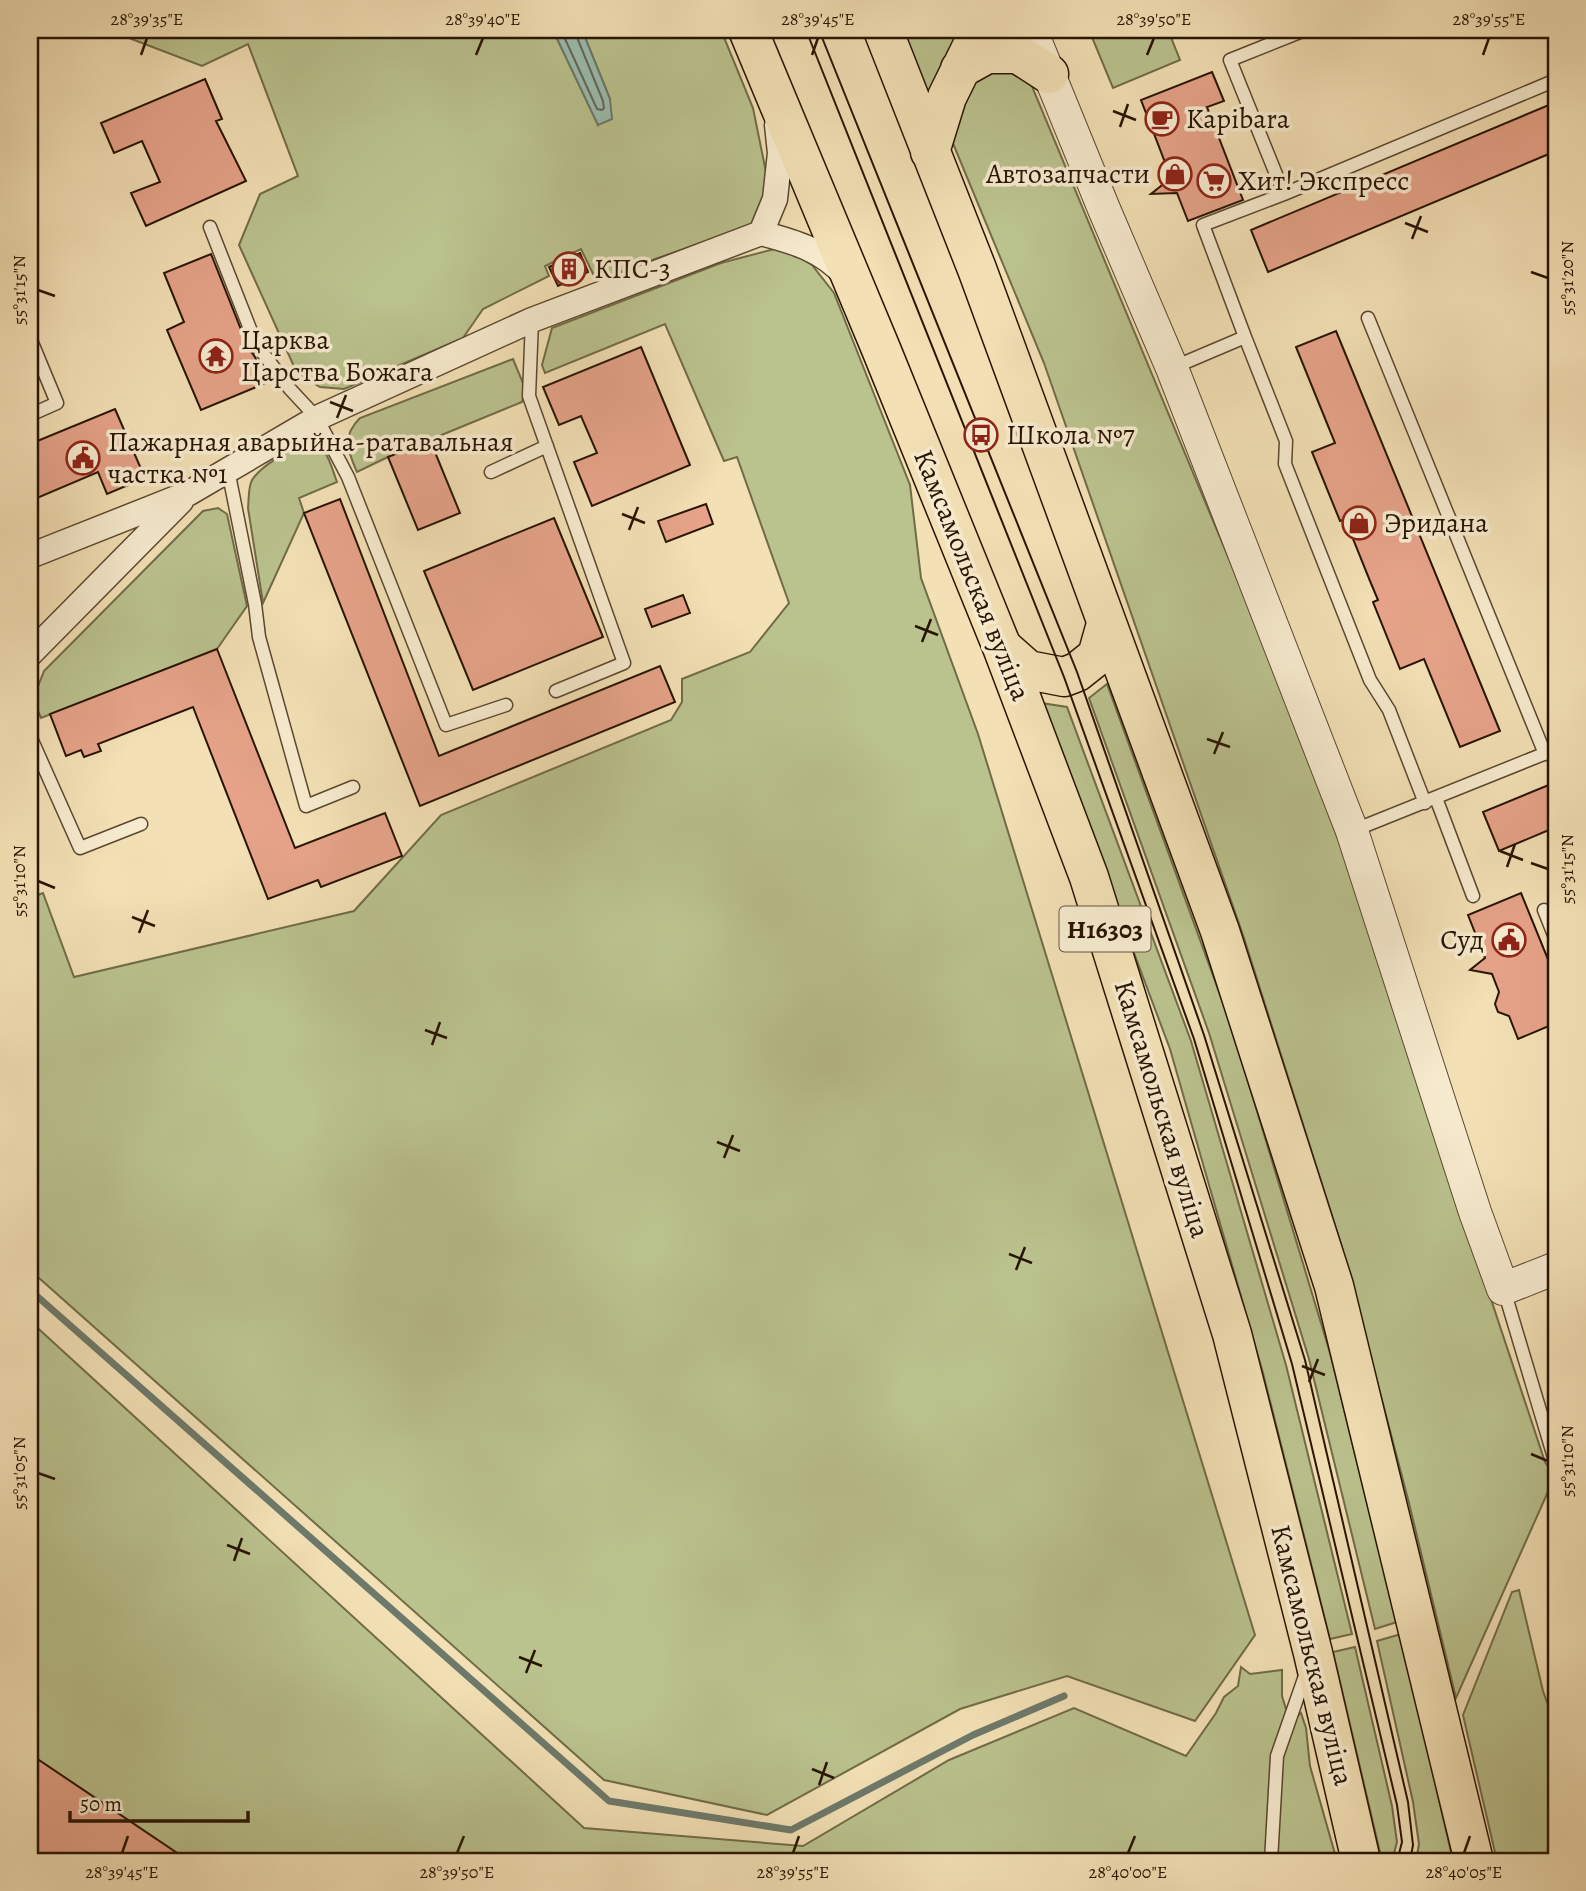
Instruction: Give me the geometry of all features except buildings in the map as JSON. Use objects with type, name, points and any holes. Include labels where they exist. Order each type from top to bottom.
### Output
[{"type":"main road","name":"Камсамольская вуліца","points":[[748,30],[1002,647],[1090,877],[1228,1321],[1314,1653],[1361,1861]]},
{"type":"main road","points":[[883,30],[977,269],[1220,931],[1334,1286],[1474,1861]]},
{"type":"main road","points":[[930,152],[947,97],[980,30]]},
{"type":"main road","points":[[960,69],[987,54],[1018,54],[1049,74]]},
{"type":"main road","points":[[1002,647],[1028,670],[1064,677],[1077,673],[1097,656],[1106,624]]},
{"type":"street","points":[[1031,30],[1172,368],[1352,831],[1475,1212],[1503,1289],[1556,1268]]},
{"type":"street","points":[[761,233],[775,199],[780,153],[775,97]]},
{"type":"street","points":[[30,556],[189,494],[317,418],[532,320],[761,233],[816,251],[854,284]]},
{"type":"street","points":[[30,654],[189,494]]},
{"type":"lane","points":[[1284,194],[1230,60],[1305,30]]},
{"type":"lane","points":[[1473,896],[1389,710],[1370,680],[1285,464],[1286,441],[1203,225],[1284,194],[1556,80]]},
{"type":"lane","points":[[210,227],[256,344],[317,418],[348,477],[446,725],[506,705]]},
{"type":"lane","points":[[1352,831],[1551,751],[1368,318]]},
{"type":"lane","points":[[532,320],[529,396],[624,663],[556,691]]},
{"type":"lane","points":[[1172,368],[1245,337]]},
{"type":"lane","points":[[30,338],[57,403],[30,415]]},
{"type":"lane","points":[[491,472],[547,446]]},
{"type":"lane","points":[[228,470],[259,637],[306,806],[353,787]]},
{"type":"lane","points":[[30,736],[80,848],[141,824]]},
{"type":"lane","points":[[1544,910],[1556,940]]},
{"type":"lane","points":[[1503,1289],[1556,1464]]},
{"type":"lane","points":[[1271,1861],[1277,1756],[1314,1653]]},
{"type":"green space","points":[[108,30],[553,30],[598,125],[610,99],[582,30],[721,30],[753,108],[768,182],[757,223],[596,280],[581,249],[545,266],[549,276],[483,309],[463,338],[344,389],[320,387],[297,373],[239,245],[260,194],[298,176],[248,44],[202,66]]},
{"type":"green space","points":[[900,30],[964,30],[929,99]]},
{"type":"green space","points":[[1089,30],[1168,30],[1180,60],[1113,88]]},
{"type":"green space","points":[[1008,71],[1023,75],[1031,84],[1294,715],[1341,847],[1545,1462],[1555,1476],[1456,1698],[1409,1503],[1341,1244],[1243,935],[1044,363],[952,141],[954,115],[976,81],[991,73]]},
{"type":"green space","points":[[782,247],[812,265],[834,293],[910,485],[921,578],[978,734],[1255,1635],[1195,1721],[1067,1676],[960,1709],[767,1815],[604,1780],[30,1270],[30,898],[43,893],[74,977],[354,911],[441,815],[671,720],[682,702],[682,679],[750,652],[789,603],[737,457],[724,461],[665,324],[545,373],[542,365],[552,328],[721,263]]},
{"type":"green space","points":[[513,359],[525,388],[522,402],[357,472],[349,451],[348,438],[360,418]]},
{"type":"green space","points":[[307,441],[324,451],[337,482],[299,498],[304,513],[263,603],[248,508],[249,490],[256,474],[269,463]]},
{"type":"green space","points":[[218,508],[227,514],[247,606],[217,649],[41,718],[33,699],[44,671],[203,511]]},
{"type":"green space","points":[[1107,684],[1231,1025],[1330,1353],[1397,1622],[1375,1629],[1309,1359],[1209,1033],[1089,698]]},
{"type":"green space","points":[[1035,702],[1067,707],[1191,1041],[1286,1365],[1352,1634],[1330,1639],[1263,1373],[1170,1049],[1104,873]]},
{"type":"green space","points":[[30,1321],[584,1828],[803,1846],[949,1760],[1074,1708],[1186,1756],[1224,1697],[1238,1686],[1241,1667],[1250,1674],[1282,1670],[1282,1696],[1290,1722],[1301,1713],[1306,1728],[1310,1766],[1337,1861],[189,1861],[30,1754]]},
{"type":"green space","points":[[1519,1590],[1543,1691],[1556,1727],[1556,1861],[1497,1861],[1463,1715],[1512,1592]]},
{"type":"green space","points":[[1401,1634],[1453,1861],[1416,1861],[1419,1844],[1413,1802],[1377,1641]]},
{"type":"green space","points":[[1355,1647],[1392,1806],[1397,1842],[1392,1861],[1382,1861],[1333,1652]]},
{"type":"water","points":[[553,30],[582,30],[610,99],[612,119],[598,125]]},
{"type":"waterway","points":[[30,1290],[609,1801],[791,1830],[973,1735],[1064,1696]]},
{"type":"tram line","points":[[806,30],[1064,677],[1194,1039],[1292,1364],[1397,1805],[1402,1842],[1397,1861]]},
{"type":"tram line","points":[[819,30],[1077,672],[1204,1035],[1305,1360],[1408,1802],[1413,1845],[1410,1861]]},
{"type":"place","name":"Kapibara","points":[[1162,119]]},
{"type":"place","name":"Автозапчасти","points":[[1175,174]]},
{"type":"place","name":"Хит! Экспресс","points":[[1214,181]]},
{"type":"place","name":"КПС-3","points":[[569,269]]},
{"type":"place","name":"Царква Царства Божага","points":[[216,356]]},
{"type":"place","name":"Школа №7","points":[[981,435]]},
{"type":"place","name":"Пажарная аварыйна-ратавальная частка №1","points":[[83,458]]},
{"type":"place","name":"Эридана","points":[[1359,523]]},
{"type":"place","name":"Суд","points":[[1509,940]]}]
